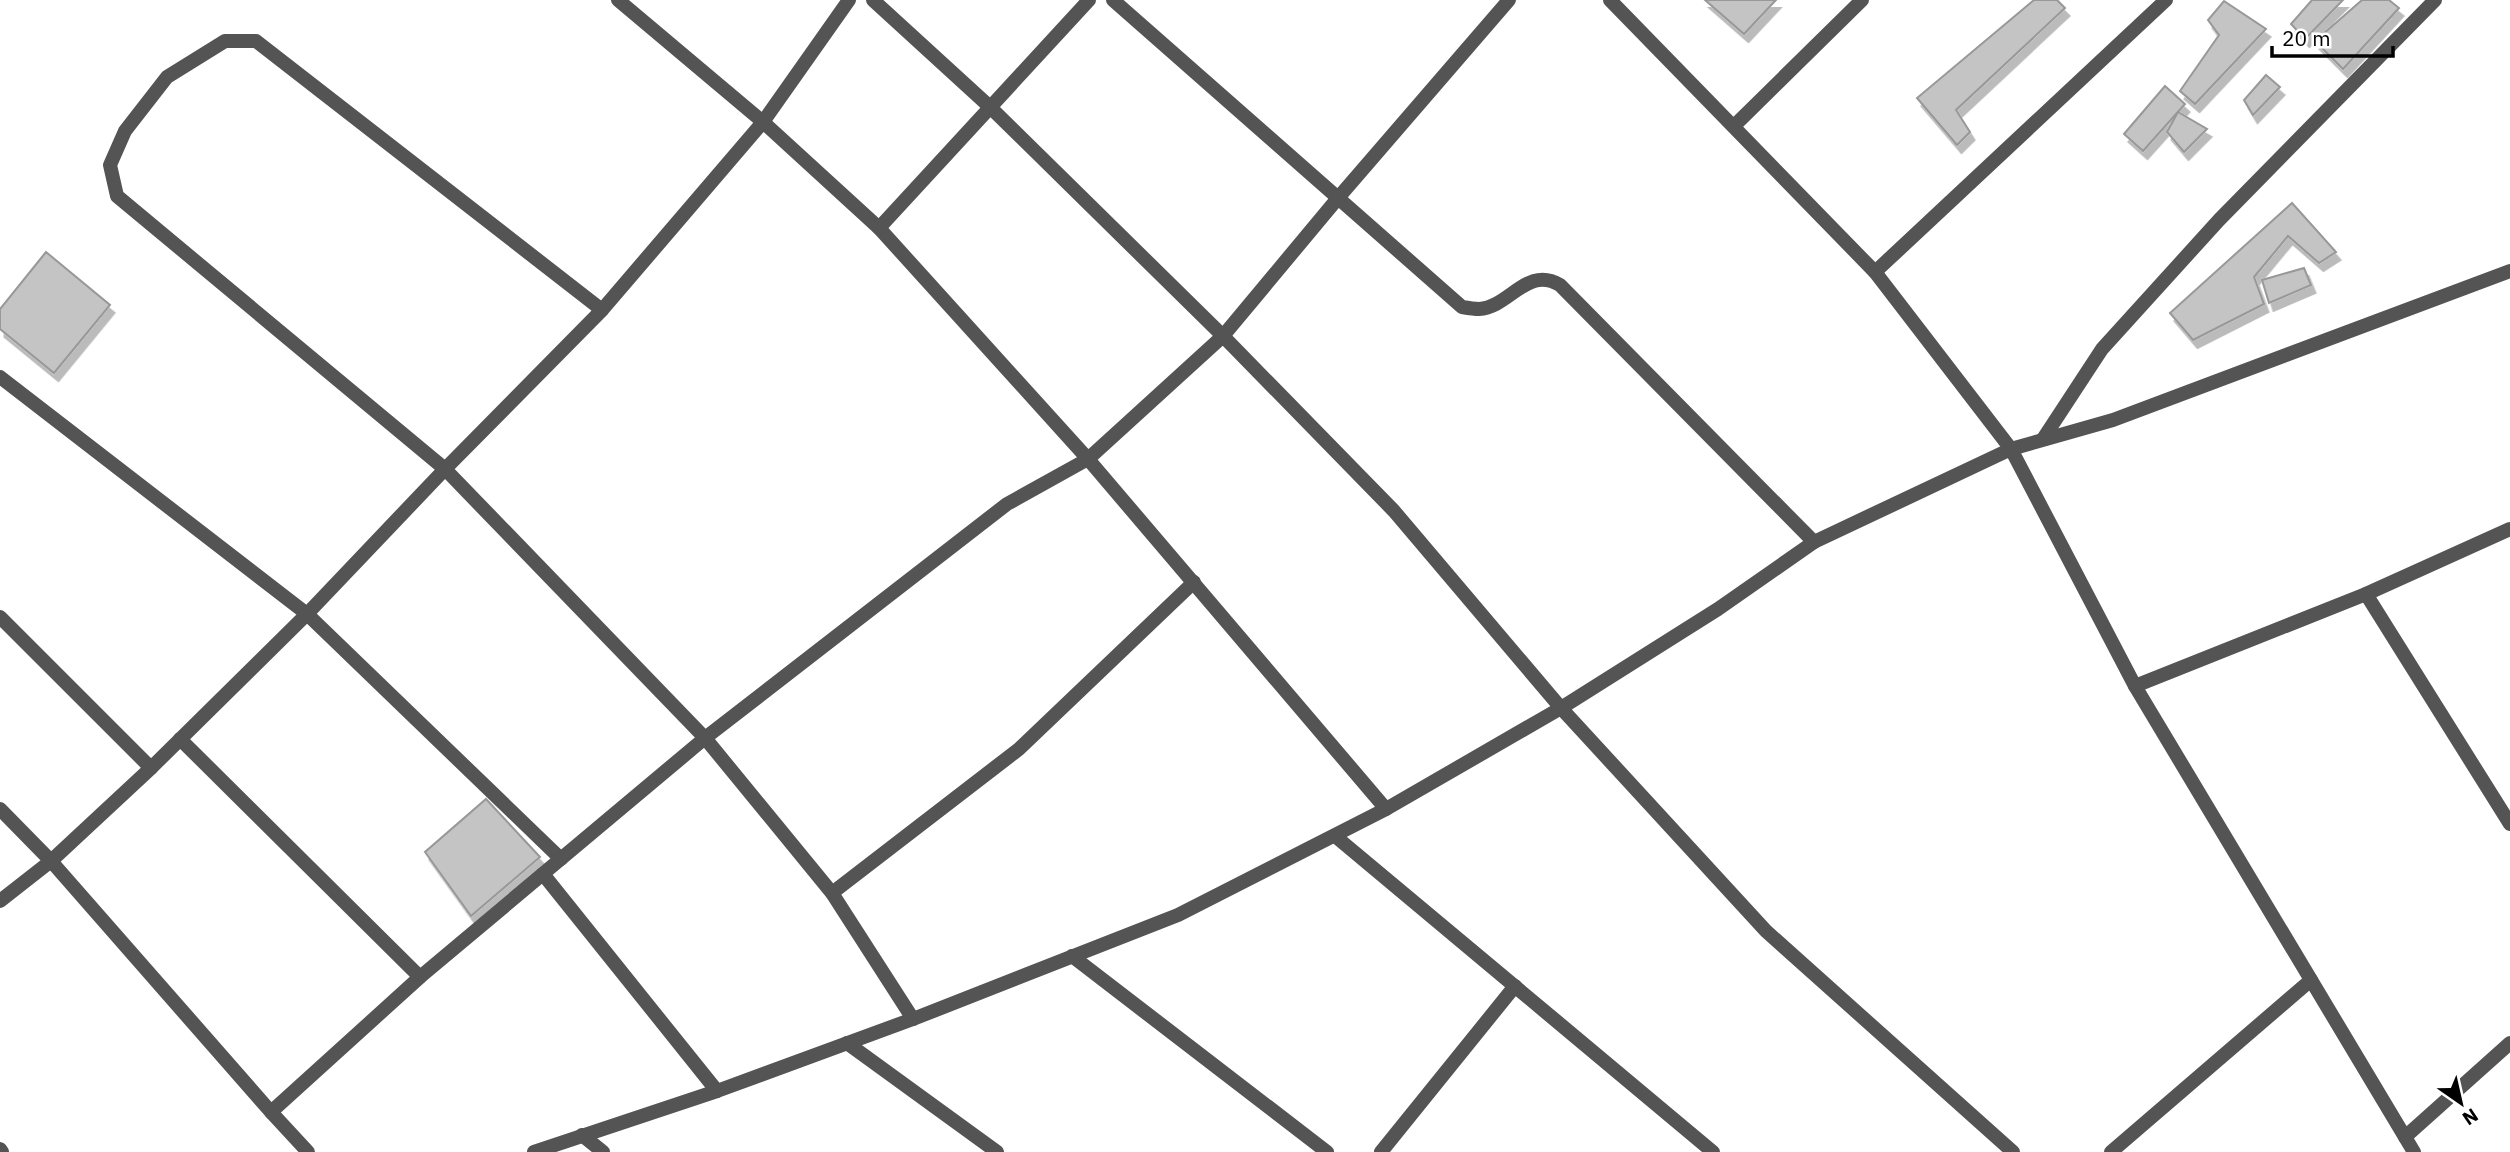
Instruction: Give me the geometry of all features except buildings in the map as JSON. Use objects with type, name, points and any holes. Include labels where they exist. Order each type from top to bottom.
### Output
[{"type":"street","points":[[618,0],[763,122],[879,228],[1088,459],[1386,809]]},
{"type":"street","points":[[0,901],[51,861],[151,768],[307,614],[602,310],[763,122],[849,0]]},
{"type":"street","points":[[873,0],[990,107],[1223,336],[1394,511],[1561,708],[1766,931],[2014,1152]]},
{"type":"street","points":[[879,228],[1089,0]]},
{"type":"street","points":[[1113,0],[1462,307],[1480,309],[1495,304],[1532,281],[1550,279],[1560,285],[1814,542]]},
{"type":"street","points":[[271,1112],[420,977],[705,738],[1007,504],[1088,459],[1223,336],[1509,0]]},
{"type":"street","points":[[1734,125],[1861,0]]},
{"type":"street","points":[[1875,272],[2166,0]]},
{"type":"street","points":[[2043,439],[2102,349],[2219,220],[2435,0]]},
{"type":"street","points":[[1612,1],[1875,272],[2011,449],[2136,686],[2414,1152]]},
{"type":"street","points":[[602,310],[256,41],[225,41],[167,77],[125,131],[110,165],[117,196],[445,469],[705,738],[832,893],[913,1019]]},
{"type":"street","points":[[534,1152],[717,1091],[913,1019],[1178,915],[1386,809],[1561,708],[1718,609],[1814,542],[2011,449],[2113,420],[2510,271]]},
{"type":"street","points":[[0,377],[307,614],[561,859]]},
{"type":"street","points":[[2136,686],[2366,594],[2510,529]]},
{"type":"street","points":[[832,893],[1019,749],[1194,582]]},
{"type":"street","points":[[2366,594],[2510,824]]},
{"type":"street","points":[[0,617],[151,768]]},
{"type":"street","points":[[180,739],[420,977]]},
{"type":"street","points":[[0,809],[51,861],[308,1152]]},
{"type":"street","points":[[1335,835],[1713,1152]]},
{"type":"street","points":[[543,874],[717,1091]]},
{"type":"street","points":[[1072,956],[1326,1152]]},
{"type":"street","points":[[2110,1152],[2311,980]]},
{"type":"street","points":[[1381,1152],[1515,986]]},
{"type":"street","points":[[847,1042],[997,1152]]},
{"type":"street","points":[[2405,1137],[2510,1042]]},
{"type":"street","points":[[582,1135],[603,1152]]}]
